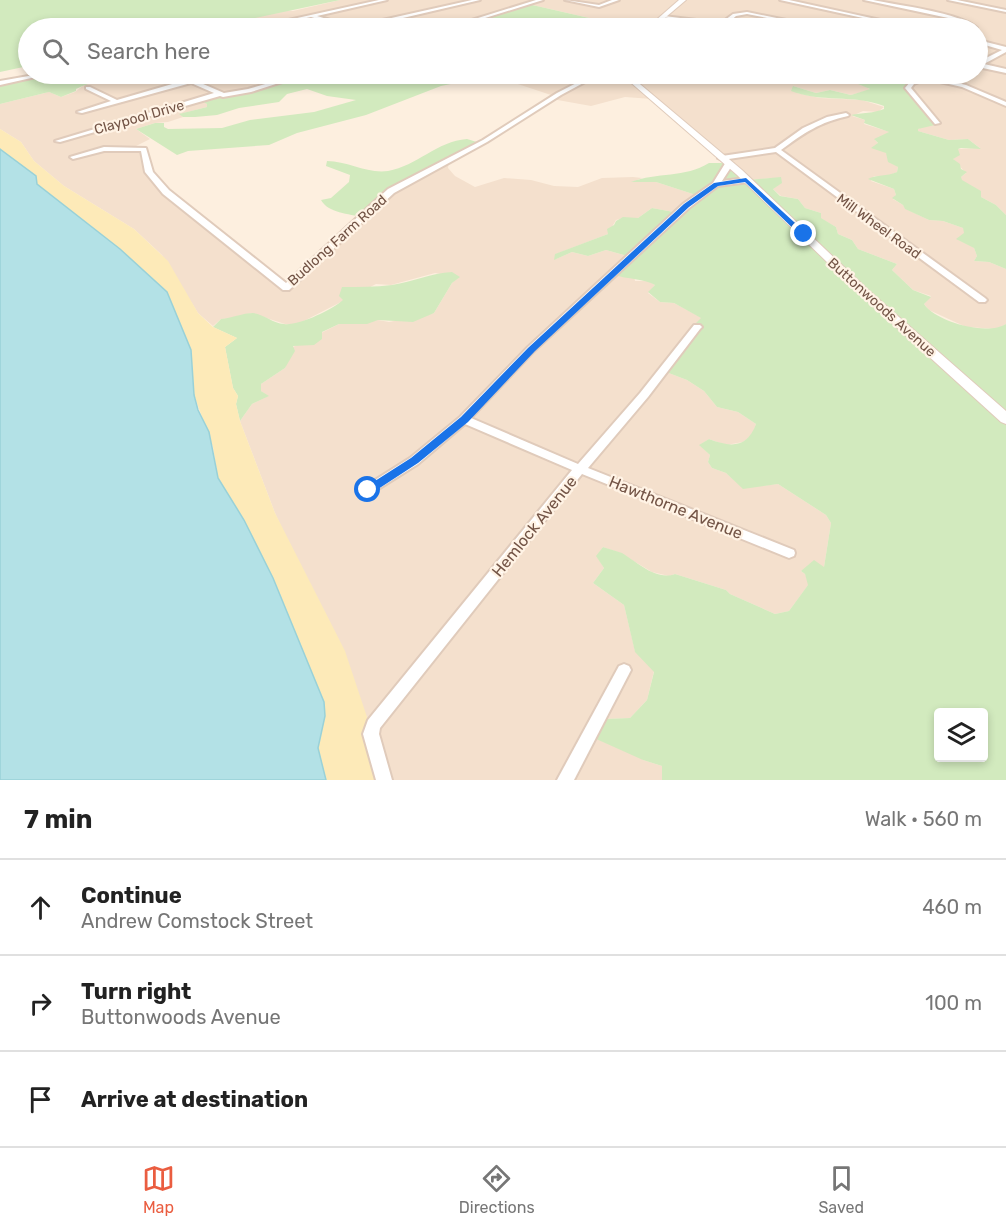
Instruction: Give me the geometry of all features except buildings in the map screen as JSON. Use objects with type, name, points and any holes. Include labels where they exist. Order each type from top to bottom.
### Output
[{"type":"street","points":[[302,18],[385,0]]},
{"type":"street","points":[[399,18],[478,0]]},
{"type":"street","points":[[482,18],[541,0]]},
{"type":"street","points":[[567,0],[599,6],[617,0]]},
{"type":"street","points":[[664,17],[684,0]]},
{"type":"street","points":[[782,0],[867,18]]},
{"type":"street","points":[[866,0],[954,18]]},
{"type":"street","points":[[950,0],[1006,11]]},
{"type":"street","points":[[991,8],[1003,2]]},
{"type":"street","points":[[731,18],[747,13],[772,18]]},
{"type":"street","points":[[833,18],[843,13]]},
{"type":"street","points":[[311,16],[318,18]]},
{"type":"street","points":[[664,17],[671,18]]},
{"type":"street","points":[[988,44],[1006,49]]},
{"type":"street","points":[[988,59],[1006,49]]},
{"type":"street","points":[[988,66],[1006,71]]},
{"type":"street","points":[[0,83],[18,79]]},
{"type":"street","points":[[80,112],[180,84]]},
{"type":"street","points":[[197,84],[220,94]]},
{"type":"street","name":"Claypool Drive","points":[[58,141],[220,94],[234,94],[269,84]]},
{"type":"street","name":"Budlong Farm Road","points":[[73,157],[104,149],[144,149],[149,172],[166,192],[286,288],[391,192],[485,141],[578,84]]},
{"type":"street","name":"Buttonwoods Avenue","points":[[636,84],[726,161],[863,291],[1006,419]]},
{"type":"street","points":[[911,84],[908,88],[938,123]]},
{"type":"street","points":[[957,84],[1006,104]]},
{"type":"street","points":[[88,88],[117,102]]},
{"type":"street","points":[[716,184],[726,161],[777,150],[806,129],[829,118],[846,115]]},
{"type":"street","name":"Mill Wheel Road","points":[[777,150],[982,300]]},
{"type":"street","points":[[368,490],[414,461],[464,419],[531,350],[686,206],[716,184],[746,180]]},
{"type":"street","name":"Hemlock Avenue","points":[[384,780],[371,734],[372,725],[580,469],[644,395],[697,327]]},
{"type":"street","name":"Hawthorne Avenue","points":[[464,419],[580,469],[789,553]]},
{"type":"street","points":[[565,780],[624,670]]},
{"type":"shaded area","points":[[340,0],[1006,0],[1006,215],[996,205],[981,197],[980,191],[961,180],[966,173],[953,159],[958,149],[980,148],[968,139],[949,140],[918,131],[922,127],[935,124],[909,88],[911,84],[988,84],[988,18],[589,18],[528,4],[482,18],[251,18],[282,10],[293,11]]},
{"type":"shaded area","points":[[85,84],[271,84],[201,100],[207,104],[207,107],[180,114],[183,117],[168,122],[155,123],[136,129],[150,139],[132,148],[138,149],[145,155],[145,166],[169,194],[284,287],[392,191],[449,161],[448,168],[455,176],[475,187],[504,178],[531,180],[554,186],[578,187],[602,178],[633,177],[642,178],[632,182],[656,182],[699,196],[679,213],[652,208],[638,218],[616,220],[608,234],[556,254],[556,259],[572,252],[588,256],[606,250],[631,257],[635,281],[648,281],[655,285],[648,293],[660,302],[674,303],[702,318],[697,332],[666,372],[687,380],[704,391],[717,407],[738,412],[756,424],[752,435],[743,442],[726,445],[709,439],[700,445],[710,455],[708,462],[712,468],[726,473],[743,488],[778,484],[826,515],[831,523],[824,567],[801,571],[805,574],[809,584],[789,611],[775,614],[730,594],[726,590],[675,574],[669,576],[652,572],[620,553],[603,547],[597,556],[604,568],[593,583],[624,605],[635,651],[654,671],[647,700],[630,718],[604,719],[643,760],[662,766],[662,780],[384,780],[368,720],[275,513],[240,421],[252,404],[268,396],[261,391],[261,384],[285,368],[293,347],[339,324],[378,320],[389,322],[434,313],[452,283],[459,277],[435,273],[391,285],[376,284],[298,324],[285,324],[251,313],[236,318],[221,319],[213,326],[198,313],[162,255],[134,229],[64,186],[34,161],[21,142],[0,129],[0,104],[49,92],[61,97],[75,92]]},
{"type":"shaded area","points":[[518,84],[862,84],[860,85],[868,87],[869,90],[851,95],[830,90],[816,93],[793,86],[797,93],[820,98],[862,100],[884,107],[878,112],[863,111],[852,116],[865,120],[864,124],[890,132],[875,140],[898,167],[897,172],[887,177],[874,176],[871,181],[894,189],[896,195],[893,199],[906,209],[929,220],[943,221],[963,228],[977,256],[974,261],[989,262],[1006,269],[1006,324],[998,329],[966,327],[929,310],[924,304],[931,296],[913,290],[892,270],[897,264],[858,249],[852,240],[838,234],[836,227],[820,218],[821,213],[805,208],[798,199],[781,196],[773,189],[773,178],[748,180],[652,99],[625,97],[591,106],[552,99],[554,96]]},
{"type":"green space","points":[[0,0],[340,0],[255,18],[18,18],[18,68],[0,72]]},
{"type":"green space","points":[[528,4],[589,18],[482,18]]},
{"type":"green space","points":[[18,79],[18,84],[88,84],[61,97],[49,92],[0,104],[0,83]]},
{"type":"green space","points":[[271,84],[451,84],[366,115],[297,133],[269,145],[188,151],[177,155],[136,129],[155,123],[164,123],[164,127],[168,129],[222,128],[250,120],[314,112],[356,100],[327,96],[307,89],[287,94],[279,102],[239,108],[217,115],[183,117],[179,114],[207,107],[207,104],[200,100]]},
{"type":"green space","points":[[858,84],[911,84],[909,88],[935,125],[918,129],[918,131],[949,140],[968,139],[981,149],[958,149],[960,155],[953,159],[960,164],[961,169],[967,172],[961,177],[962,180],[981,191],[981,197],[996,205],[1006,215],[1006,269],[989,262],[974,261],[977,256],[974,248],[956,239],[964,233],[963,228],[943,221],[929,220],[905,209],[892,198],[896,195],[894,189],[868,179],[897,172],[898,167],[888,162],[886,153],[871,148],[878,143],[874,139],[889,132],[864,123],[865,120],[851,115],[884,109],[884,106],[861,100],[814,97],[791,91],[793,86],[816,93],[830,90],[851,95],[870,89]]},
{"type":"green space","points":[[467,139],[480,143],[392,191],[363,217],[329,208],[321,200],[331,198],[349,182],[350,175],[326,166],[327,161],[373,171],[388,171],[408,164],[446,144]]},
{"type":"green space","points":[[709,163],[728,163],[748,180],[781,177],[782,183],[773,189],[780,196],[798,199],[805,208],[821,213],[821,218],[836,227],[838,234],[852,240],[858,249],[897,264],[892,270],[913,290],[931,297],[924,304],[930,311],[950,321],[975,328],[998,327],[1006,324],[1006,780],[662,780],[662,766],[594,738],[604,719],[630,718],[647,700],[654,672],[635,652],[624,605],[593,583],[604,568],[596,556],[603,547],[622,553],[654,573],[675,574],[726,590],[730,594],[775,614],[789,611],[808,585],[805,574],[801,571],[814,560],[824,567],[831,523],[826,515],[778,484],[743,489],[726,473],[712,468],[708,462],[710,455],[699,445],[709,439],[724,444],[743,442],[756,424],[738,412],[717,407],[704,391],[687,380],[666,372],[697,332],[696,323],[701,318],[674,303],[660,302],[648,292],[655,285],[614,275],[631,257],[606,250],[588,256],[572,252],[554,260],[555,254],[608,234],[607,229],[623,217],[638,218],[652,208],[679,213],[699,196],[656,182],[631,182],[690,171]]},
{"type":"green space","points":[[452,272],[460,277],[452,283],[434,313],[413,322],[378,320],[367,324],[339,324],[322,332],[322,339],[314,345],[293,346],[295,351],[285,368],[261,384],[261,391],[269,396],[252,404],[240,421],[236,404],[238,396],[233,388],[225,347],[237,338],[213,327],[221,319],[253,313],[280,323],[290,324],[323,313],[338,304],[343,300],[339,296],[342,287],[392,285]]},
{"type":"sand","points":[[0,129],[21,142],[34,161],[64,186],[134,229],[168,261],[198,313],[213,327],[237,338],[225,347],[233,388],[238,396],[236,404],[240,421],[275,513],[345,651],[368,720],[384,780],[326,780],[318,748],[325,716],[324,702],[273,578],[218,479],[213,447],[194,395],[191,350],[167,292],[120,249],[37,184],[33,174],[0,149]]},
{"type":"water","points":[[0,149],[36,176],[37,184],[120,249],[167,292],[191,350],[194,395],[198,410],[209,432],[218,478],[244,520],[273,578],[324,702],[325,716],[318,748],[326,780],[0,780]]},
{"type":"route","points":[[368,490],[414,461],[464,419],[531,350],[686,206],[716,184],[746,180],[804,234]]}]
